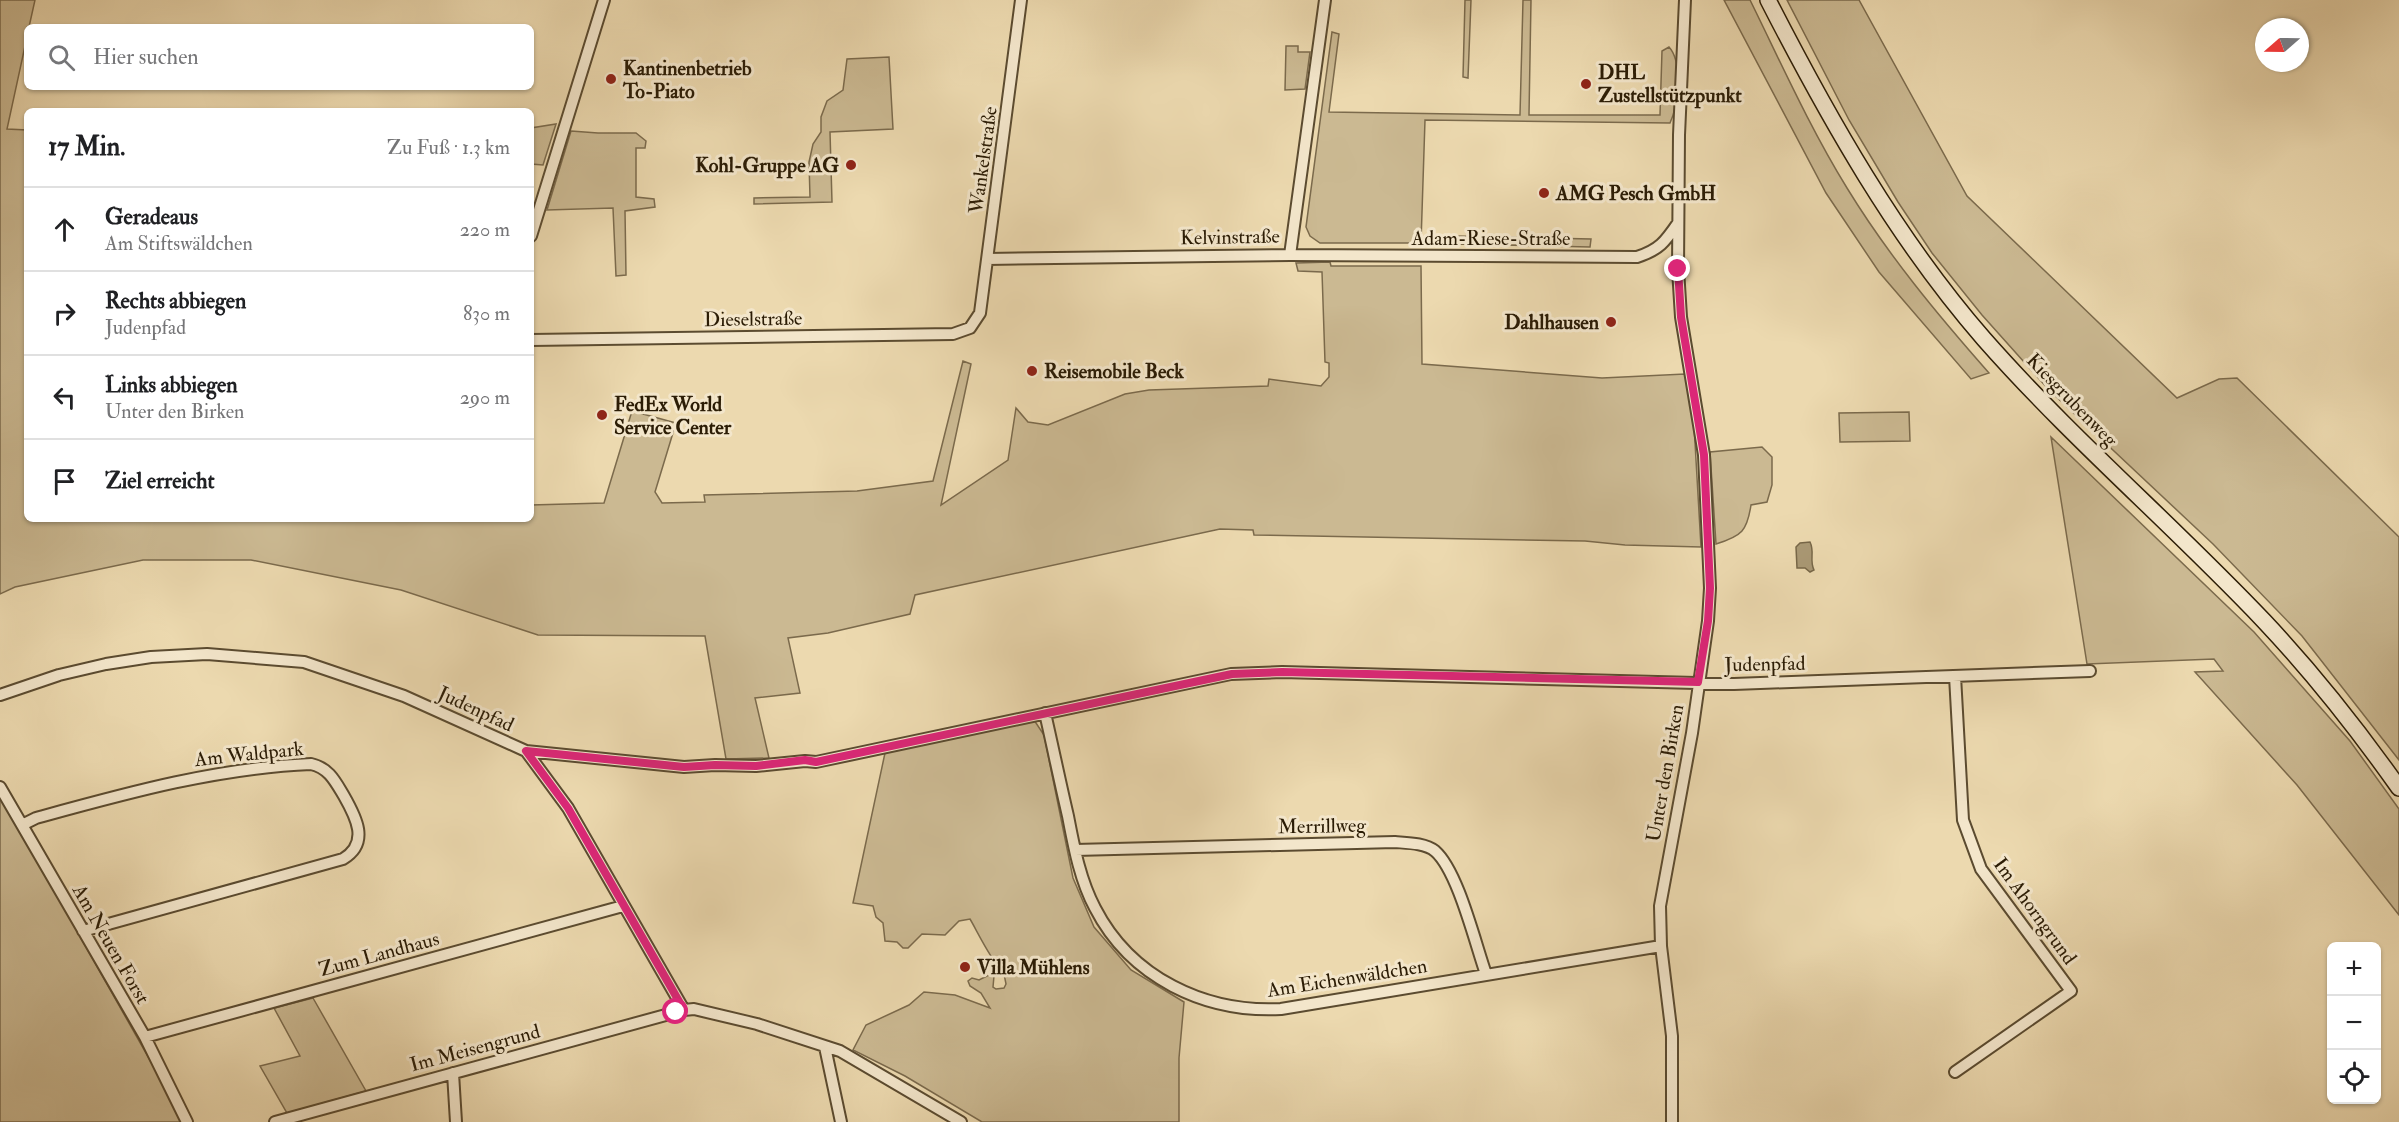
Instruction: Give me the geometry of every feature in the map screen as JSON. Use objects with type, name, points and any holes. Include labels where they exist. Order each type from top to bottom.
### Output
[{"type":"main road","name":"Kiesgrubenweg","points":[[1768,0],[1792,48],[1864,174],[1923,262],[1977,329],[2058,418],[2265,622],[2361,735],[2399,788]]},
{"type":"street","points":[[534,226],[604,0]]},
{"type":"street","name":"Wankelstraße","points":[[974,324],[980,313],[1021,0]]},
{"type":"street","name":"Kelvinstraße","points":[[987,259],[1290,255],[1325,0]]},
{"type":"street","name":"Unter den Birken","points":[[1672,1122],[1672,1036],[1661,946],[1662,895],[1687,764],[1708,621],[1710,588],[1704,455],[1681,317],[1678,269],[1679,135],[1685,0]]},
{"type":"street","name":"Adam-Riese-Straße","points":[[1290,255],[1637,257],[1653,252],[1666,241],[1678,223]]},
{"type":"street","name":"Dieselstraße","points":[[534,340],[953,334],[974,324]]},
{"type":"street","name":"Judenpfad","points":[[0,695],[59,675],[151,657],[207,654],[304,662],[404,696],[526,751],[684,767],[777,765],[805,760],[816,762],[1232,674],[1282,672],[1734,684],[2090,671]]},
{"type":"street","name":"Im Ahorngrund","points":[[1955,676],[1958,764],[1963,820],[1981,869],[2071,991],[1955,1072]]},
{"type":"street","name":"Am Eichenwäldchen","points":[[1045,713],[1075,850],[1082,877],[1094,907],[1107,928],[1126,951],[1152,974],[1199,999],[1240,1009],[1281,1009],[1661,946]]},
{"type":"street","points":[[526,751],[568,808],[684,1010],[707,1011],[757,1024],[840,1051],[961,1122]]},
{"type":"street","name":"Am Waldpark","points":[[22,825],[36,818],[159,784],[209,775],[311,764],[321,766],[331,775],[354,814],[359,827],[359,839],[351,855],[344,859],[83,931]]},
{"type":"street","name":"Am Neuen Forst","points":[[0,787],[145,1038],[187,1122]]},
{"type":"street","name":"Merrillweg","points":[[1075,850],[1395,842],[1416,844],[1433,850],[1445,863],[1454,880],[1486,974]]},
{"type":"street","name":"Zum Landhaus","points":[[145,1038],[623,906]]},
{"type":"street","name":"Im Meisengrund","points":[[275,1122],[684,1010]]},
{"type":"street","points":[[825,1047],[841,1122]]},
{"type":"street","points":[[453,1072],[456,1122]]},
{"type":"shaded area","points":[[0,0],[35,0],[30,24],[24,24],[24,51],[7,129],[24,130],[24,522],[534,522],[534,505],[604,503],[632,411],[676,423],[655,492],[662,503],[705,502],[704,495],[857,491],[933,481],[963,361],[971,364],[941,505],[1008,460],[1016,408],[1028,422],[1048,425],[1125,394],[1149,390],[1268,386],[1269,379],[1321,386],[1329,377],[1329,363],[1325,362],[1322,272],[1298,271],[1296,263],[1330,262],[1331,266],[1421,266],[1422,364],[1602,378],[1685,374],[1694,425],[1701,547],[1625,545],[1585,541],[1254,535],[1253,530],[1220,529],[915,595],[910,614],[828,633],[788,638],[800,693],[755,698],[769,758],[726,759],[705,636],[538,635],[401,590],[251,560],[143,560],[15,587],[0,594]]},
{"type":"shaded area","points":[[1465,0],[1471,0],[1468,78],[1463,77]]},
{"type":"shaded area","points":[[1523,0],[1531,0],[1529,115],[1660,115],[1662,51],[1669,47],[1678,73],[1677,95],[1670,123],[1425,120],[1421,243],[1320,243],[1310,236],[1306,227],[1332,32],[1339,34],[1329,112],[1520,115]]},
{"type":"shaded area","points":[[1724,0],[1750,0],[1796,95],[1863,213],[1914,284],[1989,373],[1971,379],[1879,272],[1826,193]]},
{"type":"shaded area","points":[[1787,0],[1859,0],[1967,196],[2177,398],[2219,379],[2237,378],[2399,537],[2399,760],[2302,636],[2213,544],[2049,390],[1982,315],[1932,253],[1898,202],[1849,120]]},
{"type":"shaded area","points":[[1286,46],[1298,46],[1298,52],[1310,52],[1305,89],[1285,90]]},
{"type":"shaded area","points":[[889,57],[893,129],[830,132],[832,202],[754,204],[754,198],[810,197],[809,162],[813,144],[821,132],[821,117],[827,101],[843,90],[847,59]]},
{"type":"shaded area","points":[[556,124],[543,165],[534,164],[534,128]]},
{"type":"shaded area","points":[[571,131],[636,133],[646,141],[645,148],[636,148],[636,197],[654,199],[655,207],[625,211],[626,275],[616,276],[613,208],[547,210]]},
{"type":"shaded area","points":[[1454,236],[1591,239],[1590,247],[1454,244]]},
{"type":"shaded area","points":[[1909,412],[1910,441],[1840,442],[1839,413]]},
{"type":"shaded area","points":[[2051,437],[2254,632],[2350,741],[2399,809],[2399,915],[2297,785],[2195,672],[2223,671],[2214,659],[2087,664]]},
{"type":"shaded area","points":[[1762,447],[1772,457],[1772,485],[1767,502],[1751,505],[1748,521],[1742,531],[1716,544],[1710,452]]},
{"type":"shaded area","points":[[1810,542],[1814,570],[1810,572],[1805,568],[1797,568],[1796,547],[1800,543]]},
{"type":"shaded area","points":[[1034,720],[1044,735],[1073,878],[1094,927],[1131,970],[1184,1002],[1179,1058],[1179,1122],[982,1122],[905,1076],[853,1050],[866,1025],[909,1005],[924,992],[955,995],[990,1008],[981,993],[970,986],[968,981],[972,978],[979,980],[991,974],[994,976],[993,987],[996,989],[1004,988],[1006,984],[1005,964],[999,966],[996,963],[970,919],[959,921],[945,935],[922,934],[908,948],[903,948],[897,942],[885,941],[883,923],[876,917],[873,906],[853,903],[885,753]]},
{"type":"shaded area","points":[[0,795],[177,1108],[181,1122],[0,1122]]},
{"type":"shaded area","points":[[313,998],[366,1091],[287,1113],[260,1066],[300,1056],[274,1008]]},
{"type":"place","name":"Kantinenbetrieb To-Piato","points":[[611,79]]},
{"type":"place","name":"DHL Zustellstützpunkt","points":[[1586,84]]},
{"type":"place","name":"Kohl-Gruppe AG","points":[[851,165]]},
{"type":"place","name":"AMG Pesch GmbH","points":[[1544,193]]},
{"type":"place","name":"Dahlhausen","points":[[1611,322]]},
{"type":"place","name":"Reisemobile Beck","points":[[1032,371]]},
{"type":"place","name":"FedEx World Service Center","points":[[602,415]]},
{"type":"place","name":"Villa Mühlens","points":[[965,967]]},
{"type":"route","points":[[676,1012],[684,1010],[568,808],[526,751],[567,757],[619,759],[633,763],[684,767],[777,765],[805,760],[816,762],[1232,674],[1282,672],[1698,682],[1708,621],[1710,588],[1707,514],[1704,455],[1681,317],[1678,269]]}]
